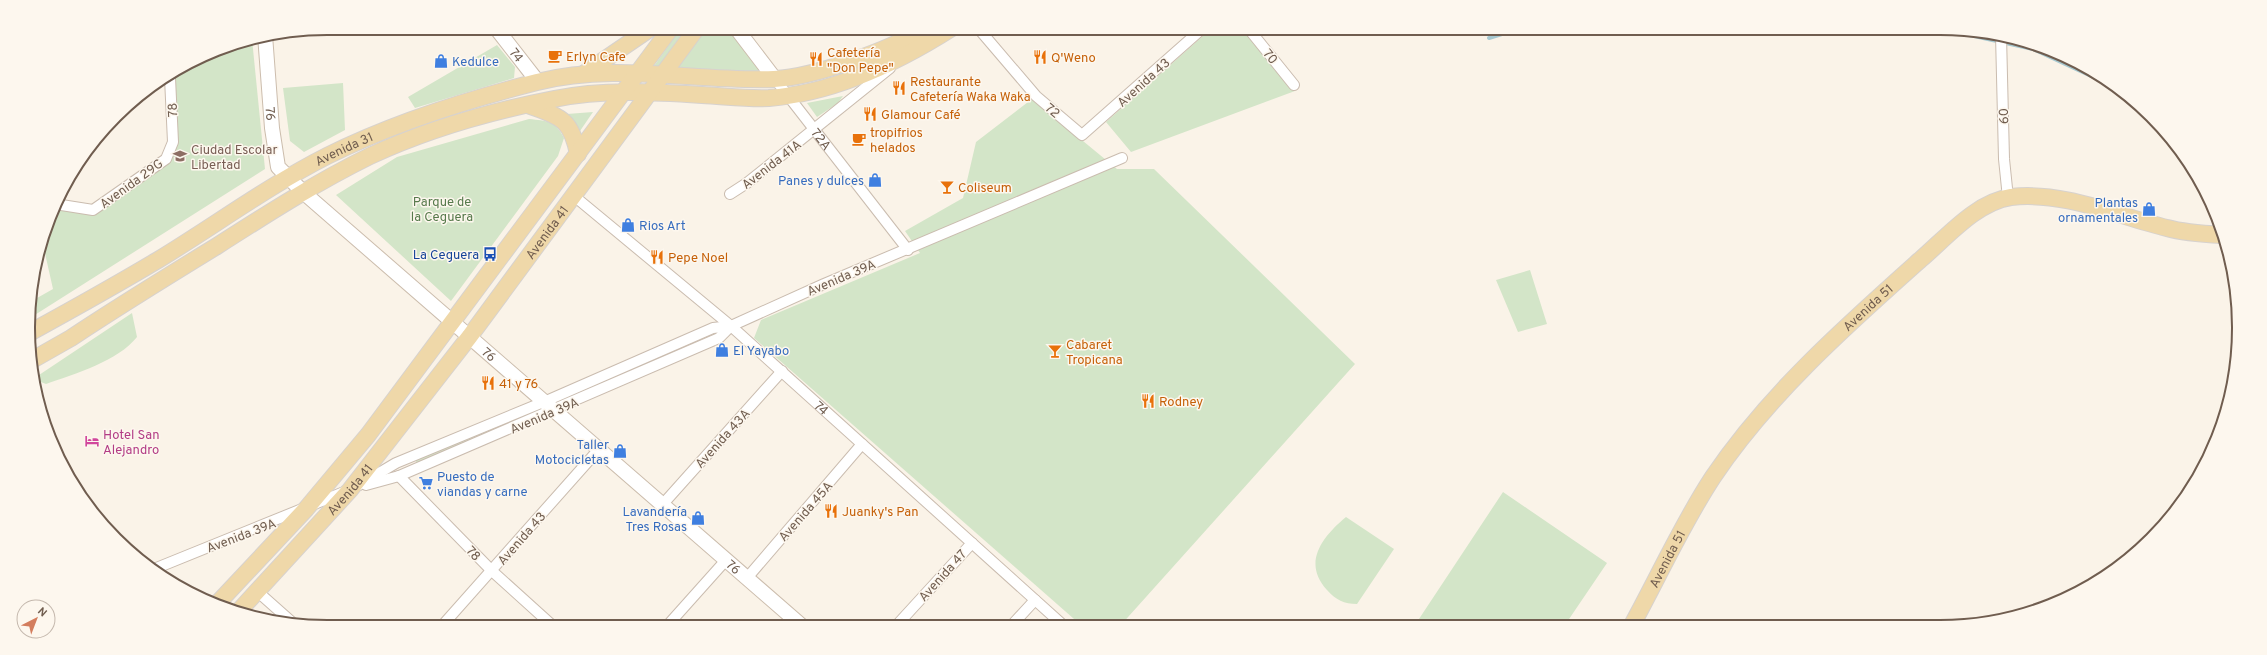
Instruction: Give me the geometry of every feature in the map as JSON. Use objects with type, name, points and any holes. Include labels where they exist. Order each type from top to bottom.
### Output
[{"type":"main road","points":[[585,73],[642,35]]},
{"type":"main road","points":[[639,73],[666,35]]},
{"type":"main road","points":[[648,93],[692,35]]},
{"type":"main road","points":[[639,73],[775,79],[802,75],[868,54],[914,35]]},
{"type":"main road","points":[[648,93],[768,98],[789,95],[831,86],[867,74],[904,56],[940,35]]},
{"type":"main road","name":"Avenida 31","points":[[35,330],[157,260],[287,178],[386,128],[538,82],[585,73],[639,73]]},
{"type":"main road","name":"Avenida 41","points":[[221,600],[306,509],[368,435],[639,73]]},
{"type":"main road","name":"Avenida 31","points":[[37,357],[71,338],[298,195],[372,155],[448,125],[528,105],[574,96],[648,93]]},
{"type":"main road","name":"Avenida 41","points":[[243,607],[350,490],[470,336],[648,93]]},
{"type":"main road","points":[[528,105],[556,115],[568,124],[575,140],[578,154]]},
{"type":"main road","name":"Avenida 51","points":[[1635,620],[1683,528],[1712,479],[1732,450],[1778,396],[1882,294],[1956,229],[1985,207],[2008,198],[2032,195],[2057,198],[2170,229],[2217,235]]},
{"type":"street","name":"74","points":[[501,35],[538,82]]},
{"type":"street","name":"72A","points":[[741,35],[908,250]]},
{"type":"street","name":"72","points":[[984,35],[1036,96],[1082,135]]},
{"type":"street","name":"Avenida 43","points":[[1082,135],[1195,35]]},
{"type":"street","name":"70","points":[[1254,35],[1294,85]]},
{"type":"street","name":"76","points":[[265,42],[272,128],[278,167],[298,195],[453,321],[795,620]]},
{"type":"street","name":"60","points":[[2001,42],[2004,159],[2008,198]]},
{"type":"street","name":"Avenida 41A","points":[[730,194],[815,129],[904,56]]},
{"type":"street","name":"78","points":[[170,81],[173,142]]},
{"type":"street","name":"Avenida 29G","points":[[62,205],[93,210],[166,159],[173,142]]},
{"type":"street","name":"Avenida 39A","points":[[159,567],[350,490],[396,463],[551,406],[719,338],[731,326],[824,284],[908,250],[1122,158]]},
{"type":"street","name":"74","points":[[574,196],[731,326],[1057,620]]},
{"type":"street","name":"Avenida 43A","points":[[663,504],[782,371]]},
{"type":"street","name":"Avenida 39A","points":[[350,490],[399,476],[551,406]]},
{"type":"street","name":"Avenida 45A","points":[[747,578],[862,444]]},
{"type":"street","name":"Avenida 43","points":[[447,620],[600,448]]},
{"type":"street","name":"78","points":[[399,476],[492,571],[546,620]]},
{"type":"street","name":"Avenida 47","points":[[901,620],[972,543]]},
{"type":"street","points":[[672,620],[726,560]]},
{"type":"street","points":[[258,592],[286,616]]},
{"type":"street","points":[[1017,620],[1035,600]]},
{"type":"green space","points":[[676,35],[681,35],[659,66],[654,66]]},
{"type":"green space","points":[[692,35],[741,35],[775,79],[663,73]]},
{"type":"green space","points":[[1204,35],[1248,35],[1295,91],[1131,152],[1106,122]]},
{"type":"green space","name":"Ciudad Escolar Libertad","points":[[253,45],[265,169],[36,314],[37,298],[53,289],[45,253],[62,205],[93,210],[166,159],[173,142],[170,81],[216,57]]},
{"type":"green space","points":[[497,45],[515,67],[514,78],[415,108],[408,97]]},
{"type":"green space","points":[[343,83],[345,130],[304,152],[290,141],[283,88]]},
{"type":"green space","points":[[843,96],[838,103],[817,117],[807,103]]},
{"type":"green space","name":"Cabaret Tropicana","points":[[1032,99],[1117,169],[1154,169],[1355,364],[1125,620],[1075,620],[754,338],[761,320],[920,253],[905,231],[963,198],[976,142]]},
{"type":"green space","points":[[593,112],[580,131],[567,114]]},
{"type":"green space","name":"Parque de la Ceguera","points":[[529,119],[550,122],[561,132],[564,138],[558,156],[451,301],[336,195],[397,157]]},
{"type":"green space","points":[[1530,270],[1547,324],[1518,332],[1496,280]]},
{"type":"green space","points":[[132,313],[137,337],[129,346],[119,353],[95,366],[46,384],[40,382],[39,375]]},
{"type":"green space","points":[[532,410],[534,416],[417,464],[415,459]]},
{"type":"green space","points":[[1503,492],[1607,563],[1568,620],[1418,620]]},
{"type":"green space","points":[[1346,517],[1394,549],[1357,604],[1340,601],[1327,590],[1320,580],[1316,570],[1318,551],[1323,542],[1329,533]]},
{"type":"waterway","points":[[1489,38],[1499,35]]},
{"type":"waterway","points":[[1996,41],[2015,45]]},
{"type":"waterway","points":[[2048,56],[2080,71]]},
{"type":"place","name":"Erlyn Cafe","points":[[555,56]]},
{"type":"place","name":"Q'Weno","points":[[1040,57]]},
{"type":"place","name":"Cafetería \"Don Pepe\"","points":[[816,59]]},
{"type":"place","name":"Kedulce","points":[[441,61]]},
{"type":"place","name":"Restaurante Cafetería Waka Waka","points":[[899,88]]},
{"type":"place","name":"Glamour Café","points":[[870,114]]},
{"type":"place","name":"tropifrios helados","points":[[859,139]]},
{"type":"place","name":"Ciudad Escolar Libertad","points":[[180,156]]},
{"type":"place","name":"Panes y dulces","points":[[875,180]]},
{"type":"place","name":"Coliseum","points":[[947,187]]},
{"type":"place","name":"Plantas ornamentales","points":[[2149,209]]},
{"type":"place","name":"Rios Art","points":[[628,225]]},
{"type":"place","name":"La Ceguera","points":[[490,254]]},
{"type":"place","name":"Pepe Noel","points":[[657,257]]},
{"type":"place","name":"El Yayabo","points":[[722,350]]},
{"type":"place","name":"Cabaret Tropicana","points":[[1055,351]]},
{"type":"place","name":"41 y 76","points":[[488,383]]},
{"type":"place","name":"Rodney","points":[[1148,401]]},
{"type":"place","name":"Hotel San Alejandro","points":[[92,441]]},
{"type":"place","name":"Taller Motocicletas","points":[[620,451]]},
{"type":"place","name":"Puesto de viandas y carne","points":[[426,483]]},
{"type":"place","name":"Juanky's Pan","points":[[831,511]]},
{"type":"place","name":"Lavandería Tres Rosas","points":[[698,518]]}]
